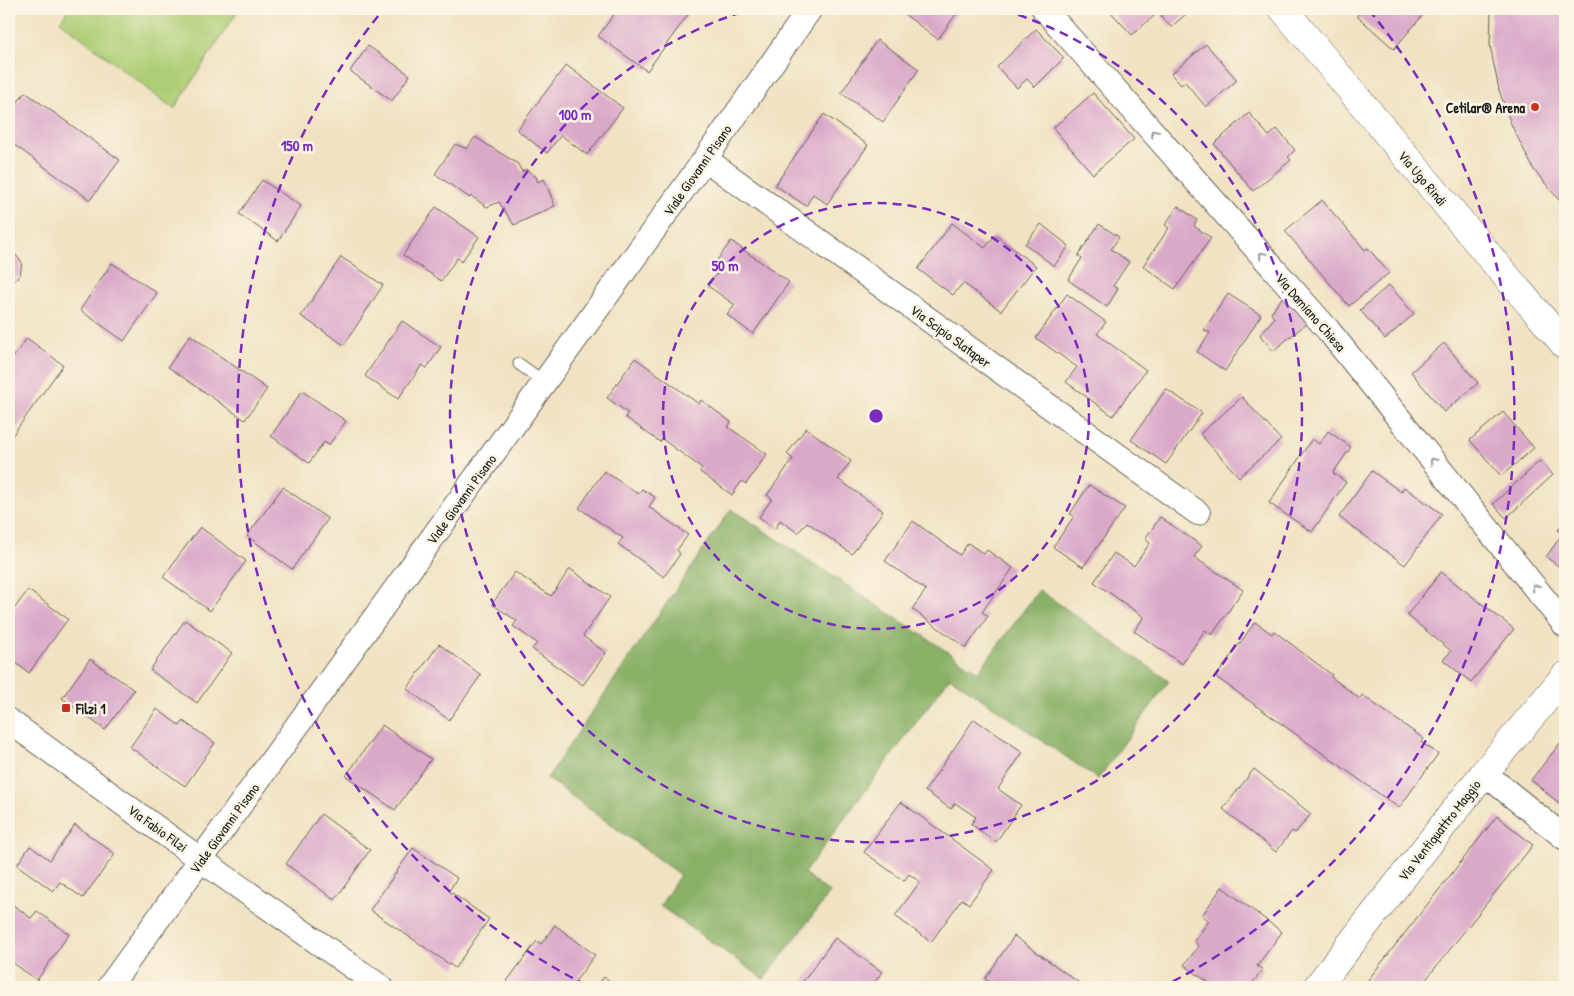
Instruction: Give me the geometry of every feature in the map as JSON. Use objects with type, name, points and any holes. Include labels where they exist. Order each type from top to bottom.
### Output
[{"type":"street","name":"Viale Giovanni Pisano","points":[[109,987],[705,159],[810,9]]},
{"type":"street","name":"Via Damiano Chiesa","points":[[1044,9],[1328,330],[1565,625]]},
{"type":"street","name":"Via Ugo Rindi","points":[[1283,9],[1565,345]]},
{"type":"street","name":"Via Scipio Slataper","points":[[705,159],[1198,513]]},
{"type":"street","name":"Via Ventiquattro Maggio","points":[[1325,984],[1484,773],[1565,676]]},
{"type":"street","name":"Via Fabio Filzi","points":[[9,720],[201,860],[381,987]]},
{"type":"street","points":[[1484,773],[1565,838]]},
{"type":"lane","points":[[519,364],[544,382]]},
{"type":"green space","points":[[69,9],[239,9],[174,109],[60,21]]},
{"type":"green space","points":[[731,509],[978,672],[1039,590],[1169,681],[1098,779],[950,677],[804,873],[830,893],[764,979],[660,906],[680,875],[547,778]]},
{"type":"building","points":[[618,9],[692,9],[647,71],[598,36]]},
{"type":"building","points":[[901,9],[960,9],[938,39],[900,11]]},
{"type":"building","points":[[1108,9],[1162,9],[1132,35]]},
{"type":"building","points":[[1169,9],[1192,9],[1171,27],[1161,16]]},
{"type":"building","points":[[1364,9],[1428,9],[1394,49],[1357,16]]},
{"type":"building","name":"Cetilar® Arena","points":[[1491,9],[1565,9],[1565,207],[1534,170],[1511,124],[1499,90],[1490,45]]},
{"type":"building","points":[[1036,29],[1064,58],[1035,87],[1027,79],[1017,88],[997,67]]},
{"type":"building","points":[[877,40],[919,69],[883,122],[841,93]]},
{"type":"building","points":[[1206,44],[1237,80],[1206,107],[1185,82],[1181,85],[1171,74]]},
{"type":"building","points":[[368,46],[410,75],[392,101],[350,71]]},
{"type":"building","points":[[566,65],[623,108],[587,155],[561,135],[547,153],[517,130]]},
{"type":"building","points":[[25,92],[120,160],[90,200],[9,141],[9,114]]},
{"type":"building","points":[[1093,93],[1134,139],[1093,174],[1053,128]]},
{"type":"building","points":[[1249,113],[1269,136],[1277,129],[1295,150],[1288,157],[1291,160],[1253,191],[1214,144]]},
{"type":"building","points":[[824,114],[868,145],[827,204],[813,194],[806,206],[775,185]]},
{"type":"building","points":[[475,137],[518,164],[522,172],[526,169],[536,177],[538,182],[544,179],[555,206],[514,225],[499,202],[487,207],[471,196],[470,198],[435,174],[455,144],[467,149]]},
{"type":"building","points":[[262,180],[301,206],[278,241],[239,214]]},
{"type":"building","points":[[1322,200],[1365,250],[1368,248],[1389,273],[1349,306],[1285,231]]},
{"type":"building","points":[[1178,206],[1197,220],[1194,226],[1211,238],[1175,289],[1143,266],[1169,228],[1165,225]]},
{"type":"building","points":[[436,207],[479,237],[461,262],[457,258],[441,281],[403,255]]},
{"type":"building","points":[[952,223],[985,248],[995,235],[1036,266],[1001,311],[963,283],[953,295],[918,269]]},
{"type":"building","points":[[1041,224],[1069,246],[1054,266],[1025,244]]},
{"type":"building","points":[[1099,224],[1119,237],[1111,249],[1129,262],[1113,286],[1118,289],[1107,307],[1068,280],[1082,258],[1078,256]]},
{"type":"building","points":[[731,241],[789,282],[753,334],[727,315],[735,305],[708,286],[721,267],[715,263]]},
{"type":"building","points":[[9,248],[22,262],[20,275],[9,285]]},
{"type":"building","points":[[341,257],[383,285],[344,345],[301,316]]},
{"type":"building","points":[[112,263],[157,293],[124,341],[80,310]]},
{"type":"building","points":[[1389,285],[1414,314],[1385,339],[1360,310]]},
{"type":"building","points":[[1067,294],[1106,322],[1097,334],[1146,370],[1113,416],[1066,382],[1077,367],[1036,338]]},
{"type":"building","points":[[1228,294],[1261,315],[1225,371],[1197,352],[1210,333],[1204,330]]},
{"type":"building","points":[[1284,295],[1307,323],[1273,351],[1260,335],[1274,318],[1271,313]]},
{"type":"building","points":[[402,321],[441,347],[427,368],[422,365],[398,399],[365,376]]},
{"type":"building","points":[[190,335],[267,389],[245,420],[168,367]]},
{"type":"building","points":[[27,338],[63,365],[9,440],[9,363]]},
{"type":"building","points":[[1444,343],[1478,383],[1444,412],[1411,372]]},
{"type":"building","points":[[635,358],[699,404],[701,400],[731,422],[728,427],[767,454],[746,484],[742,481],[732,495],[700,472],[702,468],[662,439],[660,442],[625,417],[628,413],[607,398]]},
{"type":"building","points":[[1166,389],[1202,413],[1166,464],[1131,440]]},
{"type":"building","points":[[302,391],[346,421],[329,445],[324,442],[309,463],[271,436]]},
{"type":"building","points":[[1242,397],[1281,440],[1239,477],[1200,434]]},
{"type":"building","points":[[1503,412],[1534,448],[1501,476],[1470,440]]},
{"type":"building","points":[[806,428],[851,461],[838,479],[883,511],[852,554],[807,522],[798,533],[780,520],[775,529],[759,517],[772,499],[767,495],[793,459],[787,454]]},
{"type":"building","points":[[1328,431],[1351,447],[1333,473],[1346,482],[1312,532],[1269,503],[1312,439],[1319,444]]},
{"type":"building","points":[[1540,461],[1553,475],[1506,518],[1493,504]]},
{"type":"building","points":[[604,471],[638,494],[642,489],[655,497],[649,507],[688,535],[677,550],[680,554],[664,577],[618,544],[623,538],[579,508]]},
{"type":"building","points":[[1372,471],[1401,492],[1404,487],[1442,514],[1405,565],[1339,517]]},
{"type":"building","points":[[1089,485],[1125,508],[1083,567],[1053,547],[1074,516],[1070,514]]},
{"type":"building","points":[[283,487],[328,519],[292,569],[247,536]]},
{"type":"building","points":[[1160,517],[1202,546],[1194,557],[1243,590],[1212,635],[1205,630],[1182,664],[1134,631],[1144,617],[1094,582],[1114,553],[1134,566],[1150,543],[1145,539]]},
{"type":"building","points":[[913,521],[960,555],[968,543],[984,554],[987,550],[1013,568],[982,612],[988,616],[966,648],[912,609],[926,590],[885,561]]},
{"type":"building","points":[[1565,521],[1565,571],[1546,557],[1563,533],[1558,530]]},
{"type":"building","points":[[200,527],[246,561],[210,611],[163,577]]},
{"type":"building","points":[[570,569],[610,597],[583,636],[606,653],[583,685],[532,649],[537,643],[513,626],[517,621],[492,604],[515,572],[551,596]]},
{"type":"building","points":[[1441,572],[1514,629],[1471,682],[1443,660],[1451,651],[1407,615]]},
{"type":"building","points":[[28,590],[68,619],[29,673],[9,658],[9,616]]},
{"type":"building","points":[[185,620],[232,653],[197,703],[150,670]]},
{"type":"building","points":[[1255,622],[1272,634],[1274,631],[1360,699],[1362,695],[1424,739],[1421,742],[1438,754],[1399,808],[1216,677]]},
{"type":"building","points":[[439,644],[481,675],[449,720],[407,689]]},
{"type":"building","points":[[90,659],[134,690],[105,730],[62,698]]},
{"type":"building","points":[[157,709],[180,726],[183,721],[215,743],[185,786],[130,747]]},
{"type":"building","points":[[974,719],[1023,752],[998,789],[1021,805],[996,842],[971,824],[976,817],[955,803],[951,809],[925,791]]},
{"type":"building","points":[[382,725],[431,759],[395,810],[346,776]]},
{"type":"building","points":[[1565,737],[1565,808],[1531,780]]},
{"type":"building","points":[[1254,769],[1311,814],[1295,833],[1292,831],[1276,852],[1223,809]]},
{"type":"building","points":[[901,802],[994,870],[969,904],[962,899],[931,942],[895,916],[920,882],[909,874],[904,881],[864,852]]},
{"type":"building","points":[[321,814],[370,850],[335,900],[286,864]]},
{"type":"building","points":[[1497,816],[1533,845],[1420,987],[1378,987],[1368,980]]},
{"type":"building","points":[[75,825],[115,854],[83,898],[60,882],[53,891],[17,865],[30,846],[50,860]]},
{"type":"building","points":[[413,848],[457,878],[449,891],[489,919],[455,968],[370,910]]},
{"type":"building","points":[[1222,887],[1282,932],[1257,966],[1263,970],[1249,987],[1215,987],[1184,965],[1199,946],[1194,941],[1209,921],[1202,915]]},
{"type":"building","points":[[9,902],[31,918],[37,911],[69,934],[37,980],[9,960]]},
{"type":"building","points":[[555,925],[595,955],[571,987],[507,987],[504,985],[537,941],[541,944]]},
{"type":"building","points":[[1014,936],[1085,987],[997,987],[985,979]]},
{"type":"building","points":[[835,938],[882,972],[871,987],[799,987]]},
{"type":"building","points":[[604,977],[618,987],[597,987]]},
{"type":"place","name":"Cetilar® Arena","points":[[1535,107]]},
{"type":"place","name":"Filzi 1","points":[[66,708]]}]
